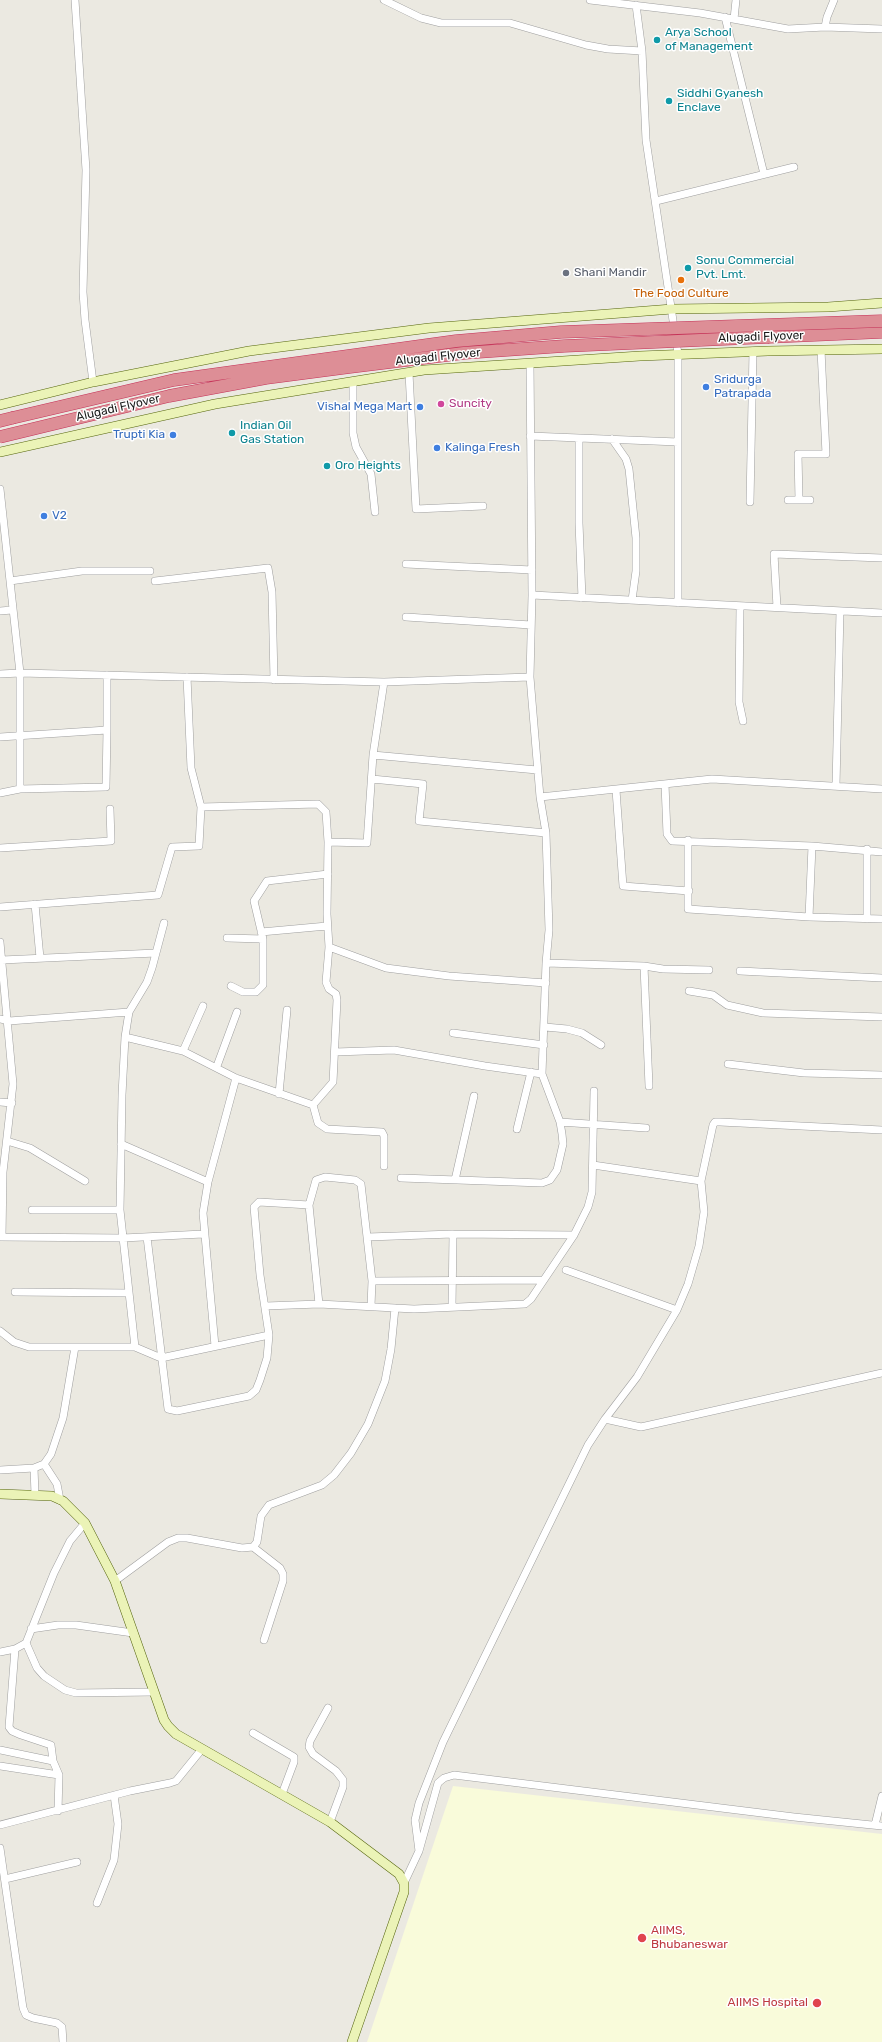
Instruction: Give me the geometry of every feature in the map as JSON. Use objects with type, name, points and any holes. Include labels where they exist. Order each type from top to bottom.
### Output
[{"type":"highway","name":"Alugadi Flyover","points":[[6,419],[174,380],[456,341],[561,332],[734,327],[882,320]]},
{"type":"highway","name":"Alugadi Flyover","points":[[0,436],[169,396],[266,378],[464,353],[557,347],[882,332]]},
{"type":"street","points":[[75,0],[86,170],[83,292],[93,382]]},
{"type":"street","points":[[384,0],[421,18],[441,23],[510,24],[586,45],[608,49],[642,50]]},
{"type":"street","points":[[590,0],[725,17],[788,29],[825,27],[882,29]]},
{"type":"street","points":[[734,19],[736,0]]},
{"type":"street","points":[[825,27],[827,17],[834,0]]},
{"type":"street","points":[[636,6],[642,50],[646,140],[678,354],[678,602]]},
{"type":"street","points":[[725,17],[764,174]]},
{"type":"street","points":[[656,201],[794,167]]},
{"type":"street","points":[[0,405],[93,382],[249,351],[429,328],[672,308],[828,307],[882,303]]},
{"type":"street","points":[[0,452],[215,404],[409,373],[530,363],[678,354],[882,349]]},
{"type":"street","points":[[799,500],[798,454],[826,454],[821,350]]},
{"type":"street","points":[[750,502],[753,351]]},
{"type":"street","points":[[401,1178],[542,1183],[550,1180],[557,1170],[563,1144],[560,1122],[542,1074],[545,1027],[546,963],[549,930],[546,833],[537,770],[530,677],[532,570],[530,363]]},
{"type":"street","points":[[409,373],[416,509],[483,506]]},
{"type":"street","points":[[353,382],[353,433],[356,447],[371,474],[375,512]]},
{"type":"street","points":[[530,436],[678,442]]},
{"type":"street","points":[[580,438],[582,598]]},
{"type":"street","points":[[612,439],[626,459],[629,468],[636,538],[636,571],[632,600]]},
{"type":"street","points":[[0,490],[20,673],[20,788]]},
{"type":"street","points":[[788,500],[810,500]]},
{"type":"street","points":[[777,607],[774,554],[882,558]]},
{"type":"street","points":[[406,564],[532,570]]},
{"type":"street","points":[[155,581],[268,568],[272,592],[274,680]]},
{"type":"street","points":[[10,581],[82,571],[150,571]]},
{"type":"street","points":[[532,595],[882,613]]},
{"type":"street","points":[[740,606],[739,702],[744,721]]},
{"type":"street","points":[[0,610],[12,610]]},
{"type":"street","points":[[836,786],[840,610]]},
{"type":"street","points":[[406,617],[531,625]]},
{"type":"street","points":[[0,674],[20,673],[384,682],[530,677]]},
{"type":"street","points":[[0,793],[20,788],[106,787],[107,675]]},
{"type":"street","points":[[0,907],[158,895],[172,847],[199,846],[201,807],[191,768],[187,677]]},
{"type":"street","points":[[328,842],[366,843],[374,755],[384,682]]},
{"type":"street","points":[[0,737],[20,737],[107,730]]},
{"type":"street","points":[[374,755],[537,770]]},
{"type":"street","points":[[372,779],[423,784],[418,820],[546,833]]},
{"type":"street","points":[[540,797],[712,779],[882,789]]},
{"type":"street","points":[[665,784],[669,838],[672,841],[688,840],[812,846],[868,849],[882,852]]},
{"type":"street","points":[[616,790],[623,886],[689,890]]},
{"type":"street","points":[[201,807],[318,804],[326,812],[328,842],[327,926],[329,947],[327,986],[336,994],[337,1000],[335,1052],[333,1082],[313,1106]]},
{"type":"street","points":[[0,848],[111,841],[110,809]]},
{"type":"street","points":[[688,840],[688,909],[809,917],[882,919]]},
{"type":"street","points":[[809,917],[812,846]]},
{"type":"street","points":[[867,919],[868,849]]},
{"type":"street","points":[[231,986],[243,992],[256,992],[263,985],[262,936],[254,901],[267,881],[328,874]]},
{"type":"street","points":[[35,904],[40,958]]},
{"type":"street","points":[[136,1347],[120,1210],[125,1037],[129,1012],[147,982],[164,922]]},
{"type":"street","points":[[227,938],[262,936],[327,926]]},
{"type":"street","points":[[0,942],[13,1084],[7,1141],[1,1172],[1,1237],[124,1238],[204,1234]]},
{"type":"street","points":[[329,947],[386,968],[448,976],[546,982]]},
{"type":"street","points":[[2,960],[156,953]]},
{"type":"street","points":[[546,963],[644,966],[663,969],[709,970]]},
{"type":"street","points":[[644,966],[649,1086]]},
{"type":"street","points":[[740,971],[882,978]]},
{"type":"street","points":[[689,991],[713,995],[727,1005],[763,1013],[882,1017]]},
{"type":"street","points":[[183,1051],[203,1006]]},
{"type":"street","points":[[279,1094],[287,1010]]},
{"type":"street","points":[[0,1019],[8,1021],[129,1012]]},
{"type":"street","points":[[217,1066],[237,1012]]},
{"type":"street","points":[[545,1027],[574,1031],[601,1045]]},
{"type":"street","points":[[453,1033],[544,1045]]},
{"type":"street","points":[[125,1037],[183,1051],[217,1066],[236,1078],[313,1106]]},
{"type":"street","points":[[335,1052],[394,1050],[485,1066],[542,1074]]},
{"type":"street","points":[[728,1064],[804,1073],[882,1075]]},
{"type":"street","points":[[517,1129],[531,1072]]},
{"type":"street","points":[[215,1346],[203,1213],[208,1182],[236,1078]]},
{"type":"street","points":[[266,1306],[319,1304],[395,1308],[525,1304],[531,1299],[574,1235],[588,1206],[592,1192],[594,1091]]},
{"type":"street","points":[[455,1180],[474,1096]]},
{"type":"street","points":[[0,1102],[12,1103]]},
{"type":"street","points":[[313,1106],[318,1123],[327,1129],[382,1132],[384,1136],[384,1166]]},
{"type":"street","points":[[560,1122],[646,1128]]},
{"type":"street","points":[[419,1851],[415,1820],[419,1803],[443,1742],[588,1445],[605,1419],[637,1377],[677,1310],[688,1284],[699,1246],[704,1212],[701,1181],[710,1132],[715,1122],[882,1130]]},
{"type":"street","points":[[7,1141],[30,1148],[85,1181]]},
{"type":"street","points":[[121,1144],[208,1182]]},
{"type":"street","points":[[593,1165],[701,1181]]},
{"type":"street","points":[[319,1304],[309,1205],[314,1186],[319,1177],[358,1181],[361,1184],[372,1282],[371,1306]]},
{"type":"street","points":[[147,1237],[166,1406],[171,1411],[249,1396],[256,1390],[260,1380],[267,1358],[269,1335],[266,1306],[260,1275],[254,1207],[259,1202],[309,1205]]},
{"type":"street","points":[[32,1210],[120,1210]]},
{"type":"street","points":[[368,1237],[453,1234],[574,1235]]},
{"type":"street","points":[[452,1307],[453,1234]]},
{"type":"street","points":[[566,1270],[677,1310]]},
{"type":"street","points":[[372,1282],[543,1280]]},
{"type":"street","points":[[16,1292],[129,1293]]},
{"type":"street","points":[[253,1547],[257,1542],[264,1510],[269,1505],[322,1486],[334,1475],[351,1453],[368,1424],[385,1381],[391,1349],[395,1308]]},
{"type":"street","points":[[0,1332],[14,1342],[29,1347],[136,1347],[161,1358],[269,1335]]},
{"type":"street","points":[[0,1470],[34,1468],[44,1464],[51,1454],[63,1418],[75,1347]]},
{"type":"street","points":[[605,1419],[641,1427],[882,1373]]},
{"type":"street","points":[[44,1464],[57,1484],[60,1500]]},
{"type":"street","points":[[34,1468],[35,1494]]},
{"type":"street","points":[[0,1494],[35,1494],[52,1496],[60,1500],[85,1523],[115,1581],[164,1720],[176,1734],[330,1822],[399,1874],[404,1883]]},
{"type":"street","points":[[85,1523],[70,1541],[31,1629],[26,1643],[32,1660],[40,1672],[52,1682],[65,1690],[76,1693],[154,1692]]},
{"type":"street","points":[[115,1581],[155,1550],[178,1538],[187,1538],[242,1548],[253,1547],[280,1568],[283,1574],[283,1581],[264,1640]]},
{"type":"street","points":[[31,1629],[76,1625],[133,1633]]},
{"type":"street","points":[[0,1652],[16,1649],[26,1643]]},
{"type":"street","points":[[16,1649],[9,1727],[12,1731],[21,1735],[50,1745],[53,1761],[59,1775],[58,1811]]},
{"type":"street","points":[[328,1708],[310,1741],[309,1747],[313,1754],[336,1771],[343,1780],[343,1788],[330,1822]]},
{"type":"street","points":[[253,1733],[294,1757],[294,1762],[282,1794]]},
{"type":"street","points":[[0,1825],[58,1811],[114,1795],[176,1781],[202,1749]]},
{"type":"street","points":[[0,1750],[53,1761]]},
{"type":"street","points":[[0,1766],[59,1775]]},
{"type":"street","points":[[352,2042],[397,1914],[404,1892],[404,1883],[419,1851],[438,1783],[444,1778],[454,1775],[878,1826],[882,1796]]},
{"type":"street","points":[[97,1904],[114,1860],[118,1824],[114,1795]]},
{"type":"street","points":[[0,1848],[23,2008],[26,2015],[57,2023],[62,2027],[63,2042]]},
{"type":"street","points":[[5,1879],[77,1862]]},
{"type":"shaded area","name":"AIIMS, Bhubaneswar","points":[[453,1786],[882,1834],[882,2042],[367,2042]]},
{"type":"place","name":"Arya School of Management","points":[[657,40]]},
{"type":"place","name":"Siddhi Gyanesh Enclave","points":[[669,101]]},
{"type":"place","name":"Sonu Commercial Pvt. Lmt.","points":[[688,268]]},
{"type":"place","name":"Shani Mandir","points":[[566,273]]},
{"type":"place","name":"The Food Culture","points":[[681,280]]},
{"type":"place","name":"Sridurga Patrapada","points":[[706,387]]},
{"type":"place","name":"Suncity","points":[[441,404]]},
{"type":"place","name":"Vishal Mega Mart","points":[[420,407]]},
{"type":"place","name":"Indian Oil Gas Station","points":[[232,433]]},
{"type":"place","name":"Trupti Kia","points":[[173,435]]},
{"type":"place","name":"Kalinga Fresh","points":[[437,448]]},
{"type":"place","name":"Oro Heights","points":[[327,466]]},
{"type":"place","name":"V2","points":[[44,516]]},
{"type":"place","name":"AIIMS, Bhubaneswar","points":[[642,1938]]},
{"type":"place","name":"AIIMS Hospital","points":[[817,2003]]}]
